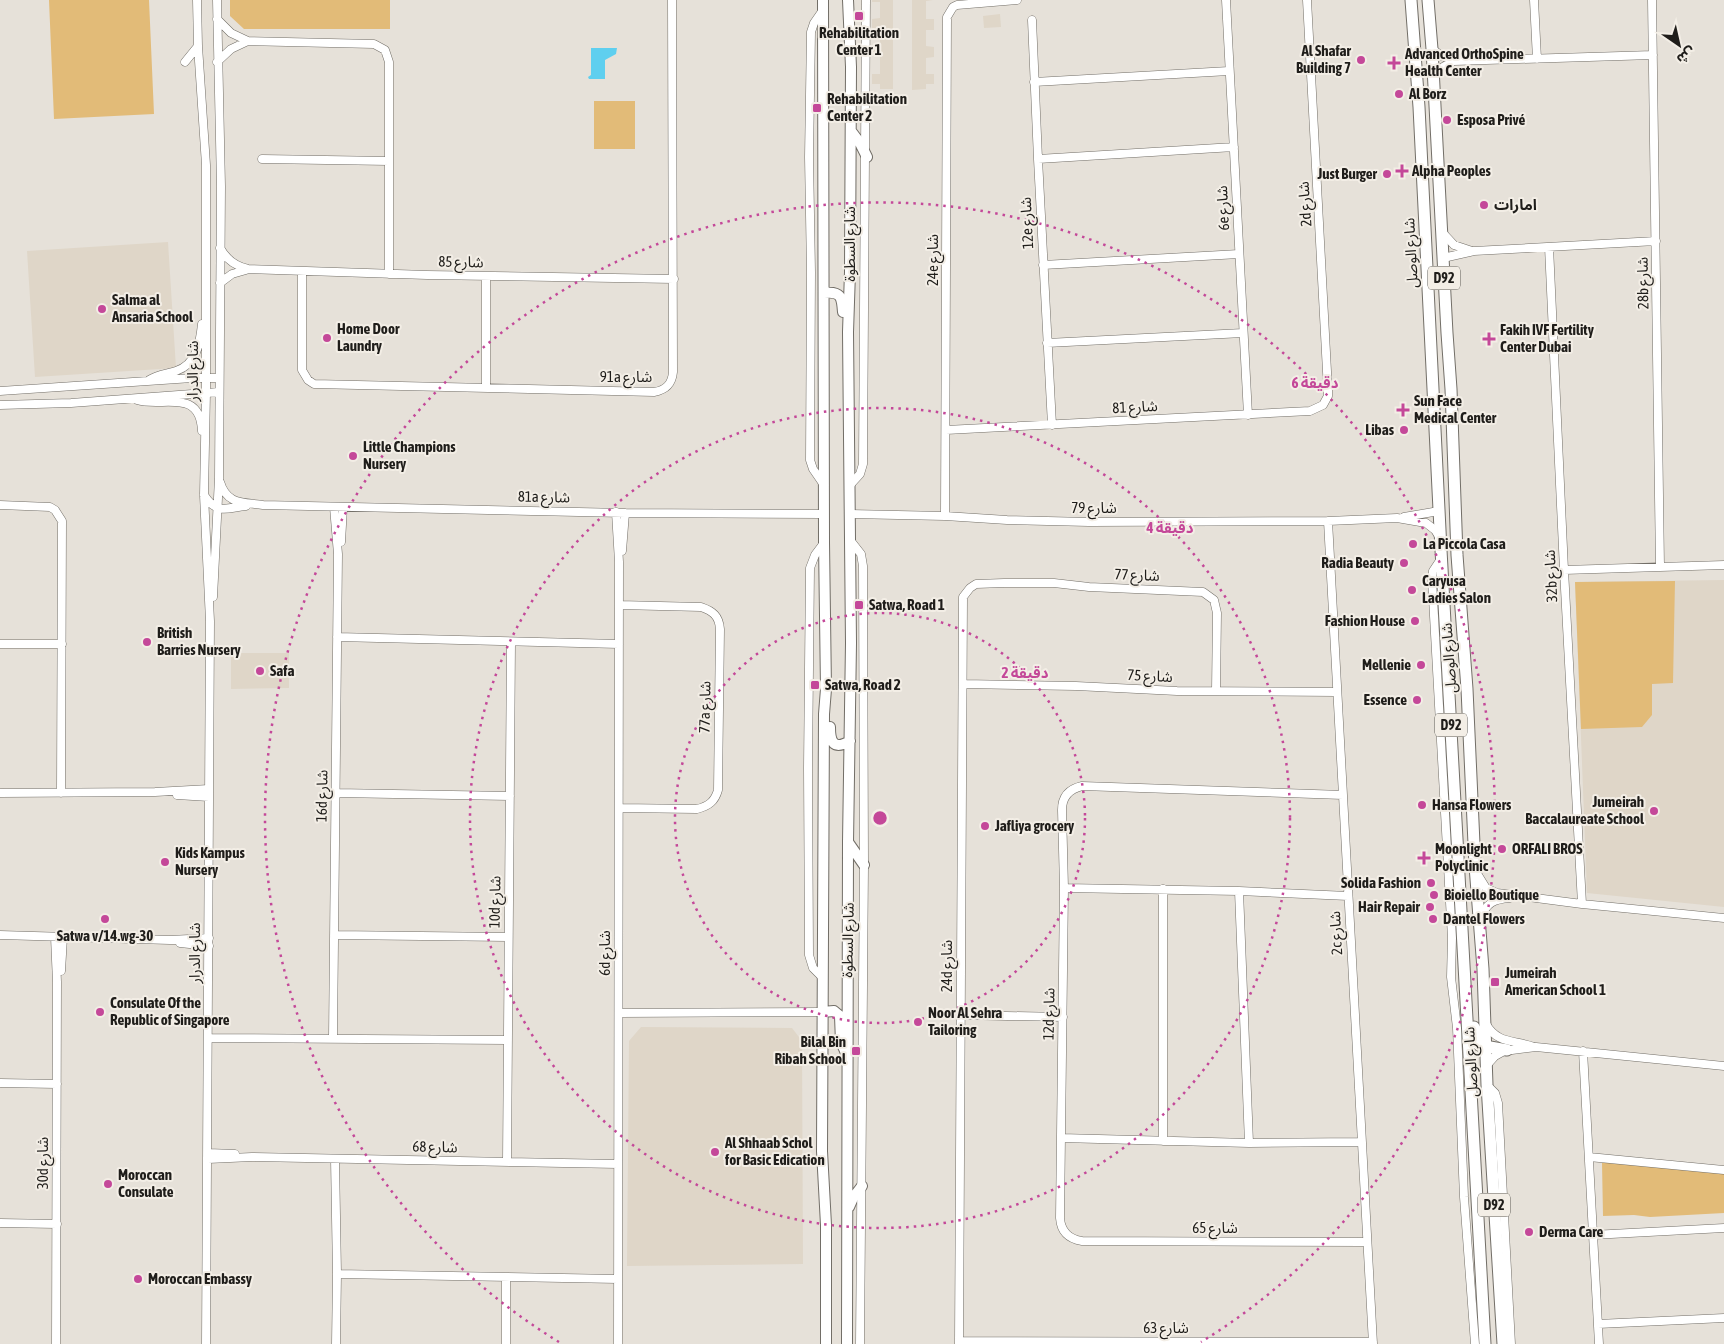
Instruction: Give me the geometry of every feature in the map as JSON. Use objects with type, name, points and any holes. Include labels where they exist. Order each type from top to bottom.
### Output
[{"type":"main road","name":"شارع السطوة","points":[[847,1344],[848,842],[851,643],[848,332],[851,67],[848,0]]},
{"type":"main road","name":"شارع الوصل","points":[[1411,0],[1419,106],[1485,1344]]},
{"type":"main road","name":"شارع الوصل","points":[[1428,0],[1451,389],[1457,555],[1467,689],[1487,1085],[1503,1344]]},
{"type":"main road","name":"شارع السطوة","points":[[823,5],[826,689],[824,714],[822,1151],[826,1225],[826,1344]]},
{"type":"main road","points":[[1419,106],[1425,142],[1433,251],[1438,257],[1443,258]]},
{"type":"main road","points":[[851,131],[867,157]]},
{"type":"main road","points":[[824,293],[832,292],[841,297],[843,319],[848,332]]},
{"type":"main road","points":[[1440,511],[1445,510],[1449,515],[1451,540],[1457,555]]},
{"type":"main road","points":[[826,689],[830,705],[831,739],[837,745],[843,745],[850,741]]},
{"type":"main road","points":[[848,842],[864,865]]},
{"type":"main road","points":[[1461,909],[1470,946],[1475,1040],[1479,1045],[1485,1047],[1508,1050]]},
{"type":"main road","points":[[822,1012],[834,1011],[840,1016],[841,1042],[848,1056]]},
{"type":"main road","points":[[847,1213],[852,1198],[862,1186]]},
{"type":"street","name":"شارع الدرار","points":[[197,0],[198,46],[206,165],[204,495],[210,621],[206,1344]]},
{"type":"street","name":"شارع الدرار","points":[[210,621],[217,508],[219,392],[221,186],[217,0]]},
{"type":"street","name":"91a شارع","points":[[302,272],[302,370],[305,377],[311,383],[318,385],[654,392],[665,388],[670,384],[674,372],[672,0]]},
{"type":"street","name":"شارع السطوة","points":[[850,485],[860,474],[863,464],[864,229],[867,157],[866,0]]},
{"type":"street","name":"24e شارع","points":[[945,516],[946,24],[947,17],[953,7],[963,3],[1017,0]]},
{"type":"street","name":"6e شارع","points":[[1226,0],[1248,415]]},
{"type":"street","name":"2d شارع","points":[[1307,0],[1328,380],[1328,396],[1323,405]]},
{"type":"street","points":[[1534,0],[1537,59]]},
{"type":"street","name":"28b شارع","points":[[1652,0],[1660,567]]},
{"type":"street","name":"شارع السطوة","points":[[823,5],[811,32],[809,403],[810,460],[815,474],[825,486]]},
{"type":"street","points":[[217,19],[231,33],[248,42]]},
{"type":"street","name":"12e شارع","points":[[1032,20],[1052,425]]},
{"type":"street","points":[[217,62],[231,49],[248,42],[374,44],[385,50],[389,62],[389,274]]},
{"type":"street","points":[[185,62],[198,46]]},
{"type":"street","points":[[1432,49],[1454,61],[1653,55]]},
{"type":"street","points":[[1433,75],[1454,61]]},
{"type":"street","points":[[1034,82],[1229,71]]},
{"type":"street","points":[[1038,159],[1234,148]]},
{"type":"street","points":[[262,158],[389,161]]},
{"type":"street","points":[[1442,232],[1454,245],[1474,251]]},
{"type":"street","points":[[1443,258],[1474,251],[1656,241]]},
{"type":"street","name":"32b شارع","points":[[1550,247],[1564,570],[1582,904]]},
{"type":"street","name":"شارع 85","points":[[220,248],[228,260],[248,269],[302,272],[674,279]]},
{"type":"street","points":[[1043,265],[1239,254]]},
{"type":"street","name":"شارع 85","points":[[220,284],[232,274],[248,269]]},
{"type":"street","points":[[486,276],[486,388]]},
{"type":"street","points":[[147,381],[157,375],[182,368],[192,359],[200,345],[205,307]]},
{"type":"street","points":[[1047,343],[1243,333]]},
{"type":"street","points":[[0,391],[219,378]]},
{"type":"street","points":[[0,405],[71,403],[219,392]]},
{"type":"street","points":[[133,398],[145,402],[180,401],[191,406],[200,420],[205,454]]},
{"type":"street","name":"شارع 81","points":[[946,430],[1310,411],[1323,405]]},
{"type":"street","name":"81a شارع","points":[[218,478],[222,489],[234,501],[263,505]]},
{"type":"street","points":[[204,495],[211,505],[217,508]]},
{"type":"street","points":[[0,505],[50,506],[59,515],[62,527],[61,793]]},
{"type":"street","name":"81a شارع","points":[[217,508],[263,505],[625,513],[824,514]]},
{"type":"street","name":"16d شارع","points":[[333,1038],[338,554],[341,540],[339,507]]},
{"type":"street","name":"شارع 79","points":[[850,514],[1089,522],[1328,521],[1397,518],[1440,511]]},
{"type":"street","name":"6d شارع","points":[[616,512],[619,562],[618,1344]]},
{"type":"street","name":"6d شارع","points":[[619,562],[625,513]]},
{"type":"street","name":"شارع 79","points":[[1397,518],[1426,522],[1441,539]]},
{"type":"street","name":"2c شارع","points":[[1328,521],[1373,1343]]},
{"type":"street","name":"شارع السطوة","points":[[850,540],[860,554],[863,566],[864,865],[860,1344]]},
{"type":"street","name":"شارع السطوة","points":[[822,977],[813,968],[809,954],[808,768],[810,568],[815,554],[824,543]]},
{"type":"street","points":[[1442,557],[1433,571],[1432,580],[1452,938],[1451,977],[1457,1028],[1464,1197],[1475,1344]]},
{"type":"street","points":[[1564,570],[1724,565]]},
{"type":"street","name":"شارع 77","points":[[967,590],[976,584],[1054,583],[1089,587],[1203,592],[1214,600],[1217,613],[1216,691]]},
{"type":"street","name":"24d شارع","points":[[959,1342],[962,600],[967,590]]},
{"type":"street","name":"77a شارع","points":[[619,605],[701,607],[715,614],[718,618],[720,629],[718,790],[716,797],[704,808],[697,809],[619,808]]},
{"type":"street","points":[[338,638],[619,644]]},
{"type":"street","name":"10d شارع","points":[[507,1162],[511,642]]},
{"type":"street","points":[[0,644],[62,644]]},
{"type":"street","name":"شارع 75","points":[[963,684],[1216,691],[1337,692]]},
{"type":"street","name":"12d شارع","points":[[1065,1234],[1060,1218],[1060,1138],[1064,888],[1062,804],[1066,794],[1082,786],[1343,795]]},
{"type":"street","points":[[0,793],[209,793]]},
{"type":"street","points":[[336,794],[510,796]]},
{"type":"street","points":[[1475,866],[1486,888],[1497,893],[1582,904],[1724,918]]},
{"type":"street","points":[[1064,888],[1239,891],[1348,896]]},
{"type":"street","points":[[1163,889],[1163,1141]]},
{"type":"street","points":[[1239,891],[1249,1143]]},
{"type":"street","points":[[1479,922],[1485,907],[1492,901],[1522,897]]},
{"type":"street","points":[[334,935],[508,938]]},
{"type":"street","points":[[0,936],[209,942]]},
{"type":"street","name":"30d شارع","points":[[54,937],[57,982],[56,1344]]},
{"type":"street","name":"30d شارع","points":[[57,982],[61,968],[63,937]]},
{"type":"street","points":[[619,1013],[822,1012]]},
{"type":"street","points":[[960,1015],[1062,1017]]},
{"type":"street","points":[[1484,1019],[1491,1032],[1498,1038],[1536,1047],[1724,1066]]},
{"type":"street","points":[[209,1035],[254,1034],[268,1037],[508,1040]]},
{"type":"street","points":[[1486,1066],[1495,1056],[1508,1050],[1536,1047]]},
{"type":"street","points":[[1583,1051],[1599,1344]]},
{"type":"street","points":[[0,1083],[57,1084]]},
{"type":"street","points":[[1487,1085],[1495,1093],[1498,1103],[1511,1344]]},
{"type":"street","points":[[1060,1138],[1249,1143],[1361,1142]]},
{"type":"street","name":"شارع 68","points":[[208,1156],[618,1164]]},
{"type":"street","points":[[1589,1157],[1724,1170]]},
{"type":"street","points":[[335,1159],[336,1344]]},
{"type":"street","points":[[0,1223],[57,1224]]},
{"type":"street","points":[[1592,1236],[1724,1228]]},
{"type":"street","name":"شارع 65","points":[[1065,1234],[1082,1241],[1367,1242]]},
{"type":"street","points":[[337,1274],[618,1279]]},
{"type":"street","points":[[506,1278],[506,1344]]},
{"type":"street","points":[[1598,1324],[1724,1318]]},
{"type":"street","name":"شارع 63","points":[[959,1342],[1373,1343]]},
{"type":"shaded area","points":[[49,0],[149,0],[154,114],[54,119]]},
{"type":"shaded area","points":[[230,0],[390,0],[390,29],[244,29],[230,16]]},
{"type":"shaded area","points":[[872,0],[893,0],[893,89],[880,89],[880,84],[872,84],[872,74],[880,74],[880,56],[872,56],[872,45],[880,45],[880,30],[872,29],[872,19],[880,18],[880,2],[872,2]]},
{"type":"shaded area","points":[[912,0],[933,0],[926,1],[926,19],[934,19],[934,30],[926,30],[926,46],[934,47],[934,57],[926,58],[926,74],[934,74],[934,84],[926,84],[926,89],[912,90]]},
{"type":"shaded area","points":[[1000,14],[1001,27],[984,28],[983,16]]},
{"type":"shaded area","points":[[594,101],[635,101],[635,149],[594,149]]},
{"type":"shaded area","name":"Salma al Ansaria School","points":[[168,242],[176,368],[35,377],[27,251]]},
{"type":"shaded area","name":"Jumeirah Baccalaureate School","points":[[1724,580],[1724,907],[1587,893],[1575,582]]},
{"type":"shaded area","points":[[1675,581],[1673,683],[1652,684],[1652,715],[1642,727],[1581,729],[1575,582]]},
{"type":"shaded area","name":"Safa","points":[[231,653],[289,653],[289,688],[231,689]]},
{"type":"shaded area","name":"Al Shhaab Schol for Basic Edication","points":[[641,1027],[792,1028],[802,1041],[803,1264],[627,1266],[629,1041]]},
{"type":"shaded area","points":[[1602,1163],[1724,1172],[1724,1213],[1650,1217],[1634,1215],[1603,1216]]},
{"type":"water","points":[[591,48],[617,48],[616,54],[605,60],[605,79],[589,79],[588,77],[591,75]]},
{"type":"place","name":"Rehabilitation Center 1","points":[[859,16]]},
{"type":"place","name":"Al Shafar Building 7","points":[[1361,60]]},
{"type":"place","name":"Advanced OrthoSpine Health Center","points":[[1394,63]]},
{"type":"place","name":"Al Borz","points":[[1399,94]]},
{"type":"place","name":"Rehabilitation Center 2","points":[[817,108]]},
{"type":"place","name":"Esposa Privé","points":[[1447,120]]},
{"type":"place","name":"Alpha Peoples","points":[[1402,171]]},
{"type":"place","name":"Just Burger","points":[[1387,174]]},
{"type":"place","name":"امارات","points":[[1484,205]]},
{"type":"place","name":"Salma al Ansaria School","points":[[102,309]]},
{"type":"place","name":"Home Door Laundry","points":[[327,338]]},
{"type":"place","name":"Fakih IVF Fertility Center Dubai","points":[[1489,339]]},
{"type":"place","name":"Sun Face Medical Center","points":[[1403,410]]},
{"type":"place","name":"Libas","points":[[1404,430]]},
{"type":"place","name":"Little Champions Nursery","points":[[353,456]]},
{"type":"place","name":"La Piccola Casa","points":[[1413,544]]},
{"type":"place","name":"Radia Beauty","points":[[1404,563]]},
{"type":"place","name":"Caryusa Ladies Salon","points":[[1412,590]]},
{"type":"place","name":"Satwa, Road 1","points":[[859,605]]},
{"type":"place","name":"Fashion House","points":[[1415,621]]},
{"type":"place","name":"British Barries Nursery","points":[[147,642]]},
{"type":"place","name":"Mellenie","points":[[1421,665]]},
{"type":"place","name":"Safa","points":[[260,671]]},
{"type":"place","name":"Satwa, Road 2","points":[[815,685]]},
{"type":"place","name":"Essence","points":[[1417,700]]},
{"type":"place","name":"Hansa Flowers","points":[[1422,805]]},
{"type":"place","name":"Jumeirah Baccalaureate School","points":[[1654,811]]},
{"type":"place","name":"Jafliya grocery","points":[[985,826]]},
{"type":"place","name":"ORFALI BROS","points":[[1502,849]]},
{"type":"place","name":"Moonlight Polyclinic","points":[[1424,858]]},
{"type":"place","name":"Kids Kampus Nursery","points":[[165,862]]},
{"type":"place","name":"Solida Fashion","points":[[1431,883]]},
{"type":"place","name":"Bioiello Boutique","points":[[1434,895]]},
{"type":"place","name":"Hair Repair","points":[[1430,907]]},
{"type":"place","name":"Satwa v/14.wg-30","points":[[105,919]]},
{"type":"place","name":"Dantel Flowers","points":[[1433,919]]},
{"type":"place","name":"Jumeirah American School 1","points":[[1495,982]]},
{"type":"place","name":"Consulate Of the Republic of Singapore","points":[[100,1012]]},
{"type":"place","name":"Noor Al Sehra Tailoring","points":[[918,1022]]},
{"type":"place","name":"Bilal Bin Ribah School","points":[[856,1051]]},
{"type":"place","name":"Al Shhaab Schol for Basic Edication","points":[[715,1152]]},
{"type":"place","name":"Moroccan Consulate","points":[[108,1184]]},
{"type":"place","name":"Derma Care","points":[[1529,1232]]},
{"type":"place","name":"Moroccan Embassy","points":[[138,1279]]}]
